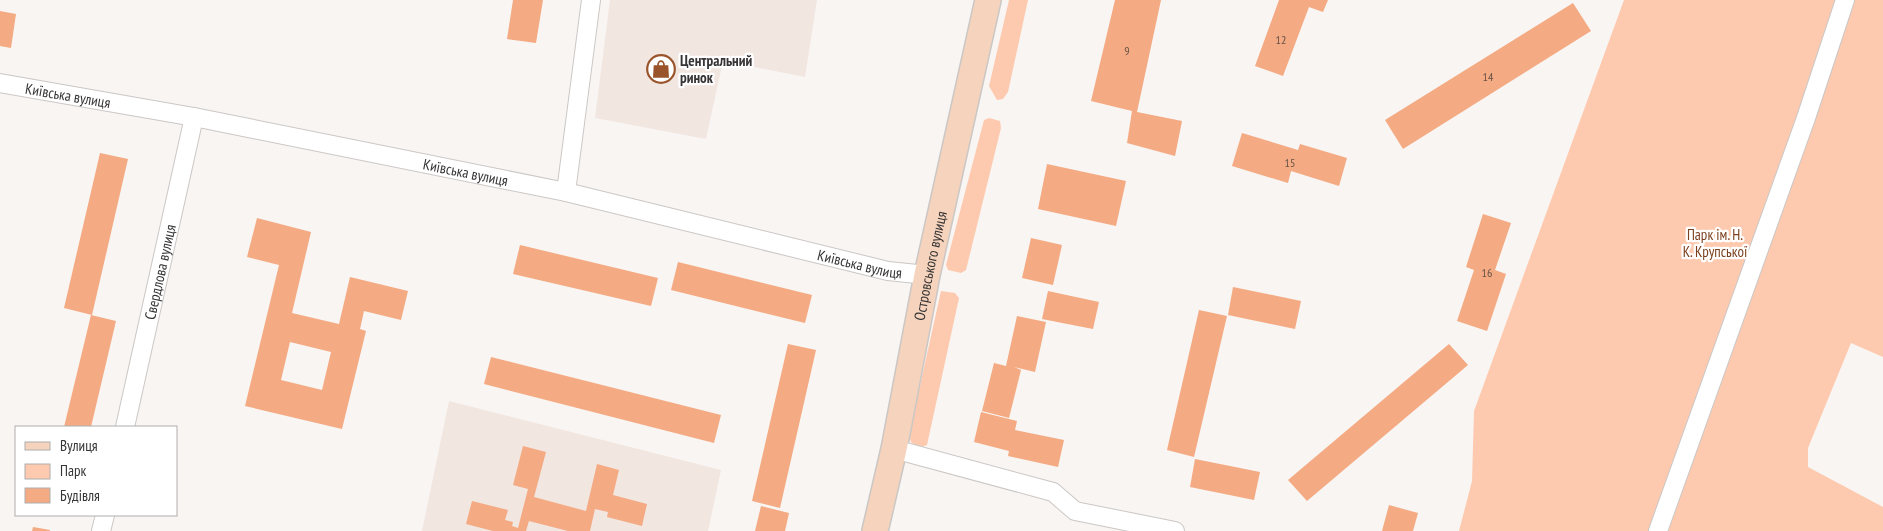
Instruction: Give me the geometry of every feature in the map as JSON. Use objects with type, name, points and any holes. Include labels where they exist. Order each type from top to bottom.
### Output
[{"type":"main road","name":"Островського вулиця","points":[[875,531],[894,449],[927,275],[988,0]]},
{"type":"street","points":[[566,192],[591,0]]},
{"type":"street","points":[[1658,531],[1780,192],[1845,0]]},
{"type":"street","name":"Київська вулиця","points":[[0,83],[194,117],[566,192],[888,270],[927,275]]},
{"type":"street","name":"Свердлова вулиця","points":[[125,426],[194,117]]},
{"type":"street","points":[[894,449],[1053,492],[1075,511],[1175,531]]},
{"type":"street","points":[[101,531],[105,516]]},
{"type":"shaded area","name":"Центральний ринок","points":[[610,0],[817,0],[805,77],[723,61],[706,139],[595,118]]},
{"type":"shaded area","points":[[449,401],[721,470],[708,531],[422,531]]},
{"type":"green space","points":[[1009,0],[1028,0],[1008,92],[1003,99],[997,100],[989,86]]},
{"type":"green space","name":"Парк ім. Н. К. Крупської","points":[[1624,0],[1883,0],[1883,357],[1851,343],[1808,448],[1808,467],[1883,507],[1883,531],[1459,531],[1472,481],[1474,411]]},
{"type":"green space","points":[[989,118],[1000,121],[1001,128],[966,270],[961,273],[948,270],[946,265],[984,120]]},
{"type":"green space","points":[[941,291],[955,293],[959,298],[927,445],[919,448],[911,442],[909,435]]},
{"type":"building","points":[[513,0],[543,0],[536,43],[507,39]]},
{"type":"building","points":[[1115,0],[1161,0],[1137,112],[1182,121],[1175,156],[1127,143],[1132,111],[1091,101]]},
{"type":"building","points":[[1279,0],[1328,0],[1323,12],[1309,7],[1283,76],[1255,66]]},
{"type":"building","points":[[1573,3],[1591,31],[1403,149],[1385,120]]},
{"type":"building","points":[[0,11],[16,14],[11,48],[0,46]]},
{"type":"building","points":[[1242,133],[1298,150],[1300,144],[1347,158],[1339,186],[1291,171],[1288,183],[1232,166]]},
{"type":"building","points":[[100,153],[128,159],[92,315],[64,308]]},
{"type":"building","points":[[1047,164],[1126,181],[1116,226],[1038,209]]},
{"type":"building","points":[[1483,214],[1511,223],[1495,270],[1506,274],[1487,331],[1457,321],[1474,270],[1466,267]]},
{"type":"building","points":[[257,218],[311,232],[292,313],[339,324],[350,277],[408,291],[401,320],[364,311],[360,329],[366,331],[342,429],[245,406],[279,265],[247,257]],"holes":[[[290,342],[331,352],[322,390],[281,380]]]},
{"type":"building","points":[[1031,238],[1062,245],[1053,285],[1022,278]]},
{"type":"building","points":[[520,245],[658,278],[651,306],[513,274]]},
{"type":"building","points":[[678,262],[812,295],[805,323],[671,290]]},
{"type":"building","points":[[1233,287],[1301,301],[1295,329],[1228,315]]},
{"type":"building","points":[[1048,291],[1099,302],[1093,329],[1042,319]]},
{"type":"building","points":[[1199,310],[1227,316],[1194,457],[1167,450]]},
{"type":"building","points":[[91,315],[116,321],[91,426],[64,426]]},
{"type":"building","points":[[1017,316],[1046,322],[1035,372],[1014,367],[1021,370],[1009,418],[982,411],[994,363],[1006,366]]},
{"type":"building","points":[[788,344],[816,350],[780,508],[752,501]]},
{"type":"building","points":[[1449,344],[1468,365],[1307,501],[1288,480]]},
{"type":"building","points":[[491,357],[721,415],[714,443],[484,384]]},
{"type":"building","points":[[981,412],[1017,421],[1015,430],[1064,440],[1058,467],[1008,456],[1009,451],[974,442]]},
{"type":"building","points":[[523,446],[546,452],[534,497],[586,511],[597,464],[619,470],[613,495],[647,504],[642,526],[607,517],[608,512],[595,509],[590,531],[568,531],[529,521],[526,531],[493,531],[466,524],[472,501],[508,510],[505,520],[513,522],[512,526],[518,528],[528,489],[513,485]]},
{"type":"building","points":[[1195,459],[1260,472],[1254,500],[1190,487]]},
{"type":"building","points":[[1389,505],[1418,513],[1413,531],[1382,531]]},
{"type":"building","points":[[761,506],[789,513],[785,531],[755,531]]},
{"type":"building","points":[[33,527],[50,530],[50,531],[32,531]]},
{"type":"place","name":"Центральний ринок","points":[[661,69]]}]
